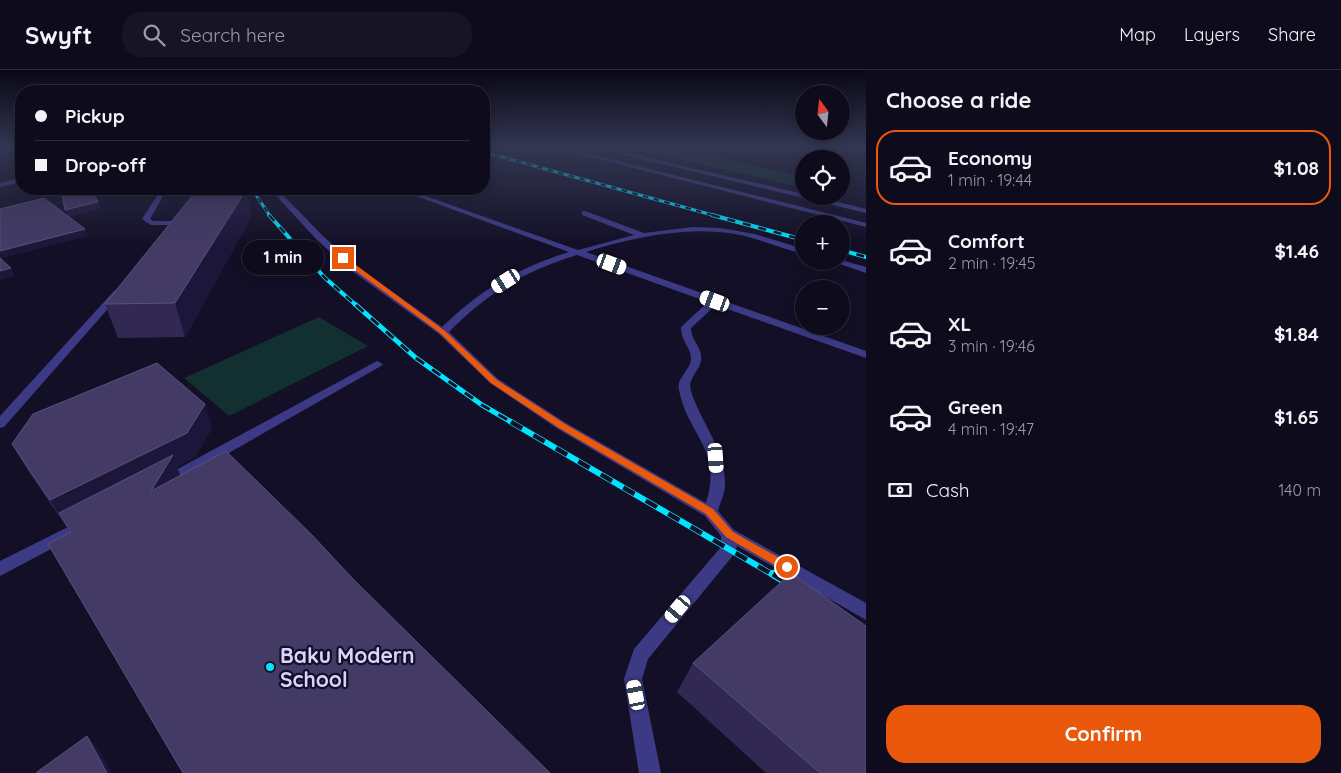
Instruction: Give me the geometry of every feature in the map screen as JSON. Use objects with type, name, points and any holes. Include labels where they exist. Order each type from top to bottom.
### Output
[{"type":"street","points":[[681,179],[866,225]]},
{"type":"street","points":[[732,179],[795,194]]},
{"type":"street","points":[[0,185],[15,181]]},
{"type":"street","points":[[160,195],[146,219],[151,223],[175,223]]},
{"type":"street","points":[[279,195],[320,238],[355,269],[442,332],[494,381],[562,426],[710,512],[729,534],[866,612]]},
{"type":"street","points":[[417,195],[866,355]]},
{"type":"street","points":[[841,205],[866,211]]},
{"type":"street","points":[[585,213],[644,236]]},
{"type":"street","points":[[442,332],[484,295],[506,281],[540,265],[578,252],[644,236],[690,230],[722,230],[795,250]]},
{"type":"street","points":[[850,265],[866,270]]},
{"type":"street","points":[[0,424],[125,284]]},
{"type":"street","points":[[710,512],[718,486],[716,458],[692,410],[684,389],[685,380],[696,362],[696,353],[686,337],[686,327],[715,301]]},
{"type":"street","points":[[157,486],[378,364]]},
{"type":"street","points":[[0,569],[96,518]]},
{"type":"street","points":[[650,773],[633,679],[640,654],[729,549],[729,534]]},
{"type":"green space","points":[[764,179],[795,179],[795,186]]},
{"type":"green space","points":[[319,317],[368,346],[229,416],[184,378]]},
{"type":"building","points":[[62,195],[95,195],[98,202],[65,210]]},
{"type":"building","points":[[193,195],[243,195],[175,303],[105,304]]},
{"type":"building","points":[[44,198],[85,229],[0,251],[0,209]]},
{"type":"building","points":[[0,258],[11,268],[0,271]]},
{"type":"building","points":[[157,363],[205,404],[187,433],[50,500],[12,444],[33,414]]},
{"type":"building","name":"Baku Modern School","points":[[226,451],[550,773],[183,773],[48,544],[71,532],[59,513],[173,455],[151,491]]},
{"type":"building","points":[[791,573],[866,626],[866,773],[820,773],[693,663]]},
{"type":"building","points":[[87,736],[107,773],[37,773],[37,772]]},
{"type":"railway","points":[[581,179],[716,216]]},
{"type":"railway","points":[[256,195],[270,216]]},
{"type":"railway","points":[[269,215],[325,278],[357,306]]},
{"type":"railway","points":[[712,215],[795,238]]},
{"type":"railway","points":[[850,253],[866,257]]},
{"type":"railway","points":[[356,305],[416,358],[482,405],[513,423]]},
{"type":"railway","points":[[511,422],[775,576]]},
{"type":"railway","points":[[773,574],[795,587]]},
{"type":"place","name":"Baku Modern School","points":[[270,667]]},
{"type":"route","points":[[343,258],[355,269],[442,332],[494,381],[562,426],[710,512],[719,520],[729,534],[787,567]]}]
